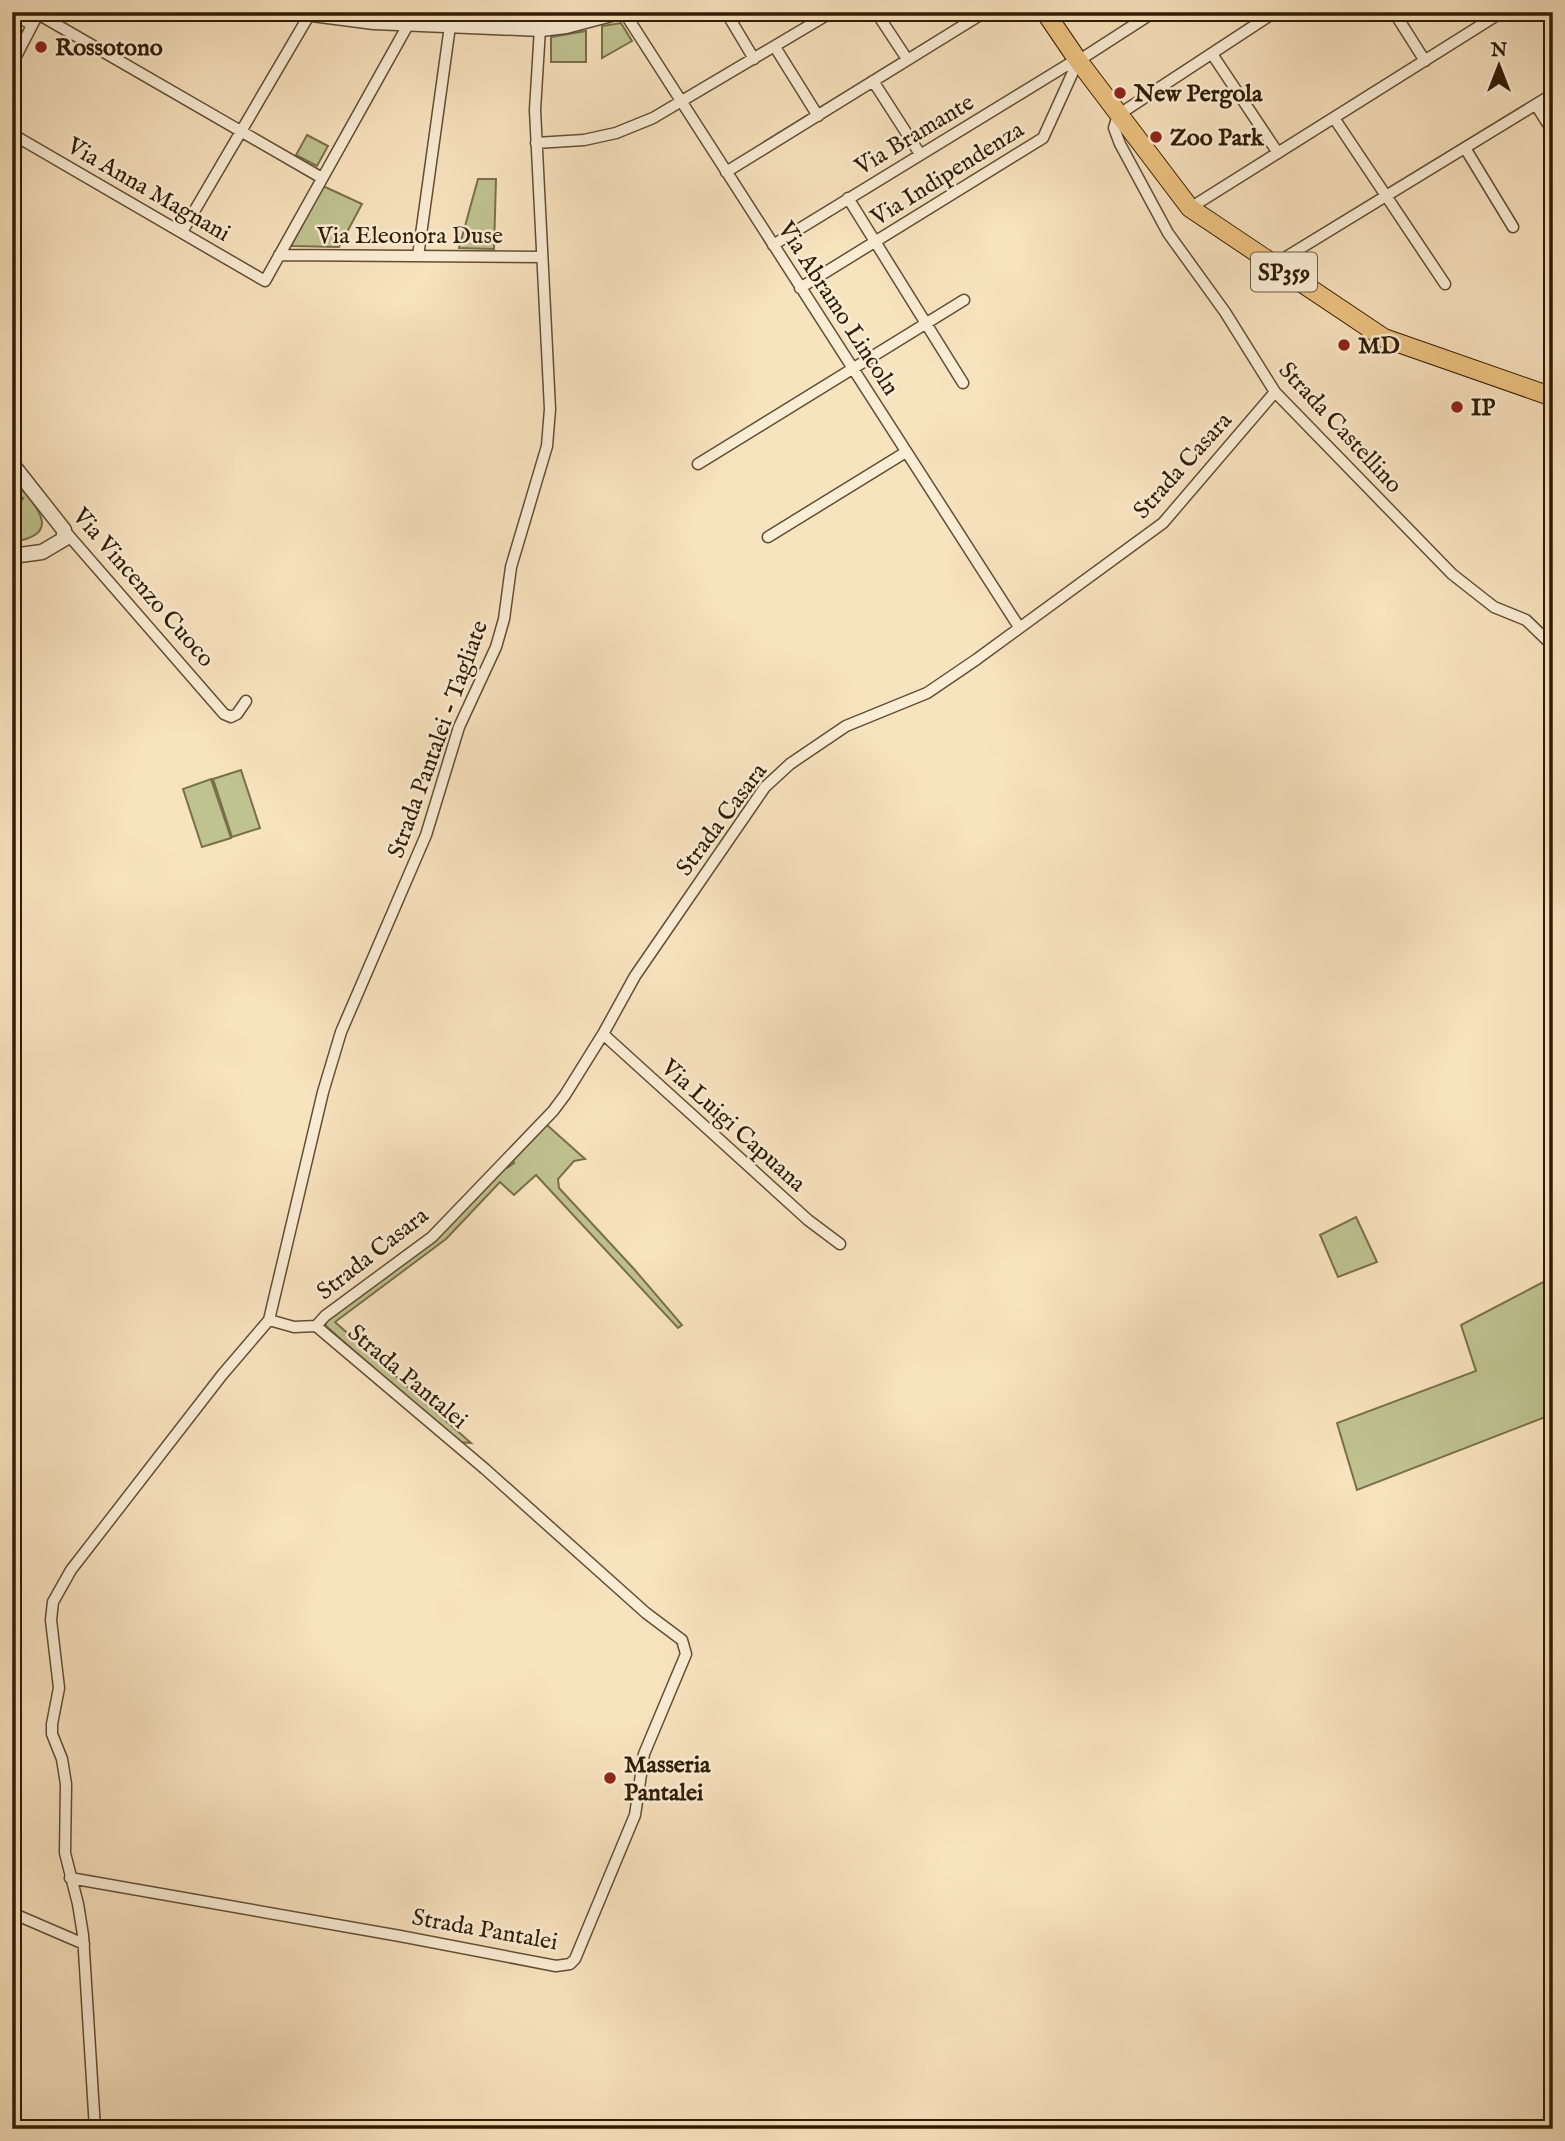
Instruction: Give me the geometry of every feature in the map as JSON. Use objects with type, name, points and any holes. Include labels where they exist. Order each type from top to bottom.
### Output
[{"type":"main road","name":"SP359","points":[[1045,12],[1118,116],[1190,208],[1384,338],[1553,397]]},
{"type":"street","name":"Strada Pantalei - Tagliate","points":[[269,1320],[323,1092],[341,1032],[426,835],[459,727],[496,647],[504,619],[511,567],[547,446],[550,409],[536,110],[541,12]]},
{"type":"street","points":[[182,232],[306,13],[409,23],[440,21],[541,29],[566,26],[622,12]]},
{"type":"street","name":"Via Abramo Lincoln","points":[[622,12],[1019,627]]},
{"type":"street","points":[[726,12],[754,60]]},
{"type":"street","points":[[876,12],[907,59]]},
{"type":"street","name":"Via Bramante","points":[[773,245],[1154,12]]},
{"type":"street","points":[[1118,116],[1275,12]]},
{"type":"street","points":[[1394,12],[1425,61]]},
{"type":"street","points":[[1190,208],[1425,61],[1487,16],[1502,12]]},
{"type":"street","points":[[12,13],[32,25]]},
{"type":"street","points":[[12,64],[38,13],[322,178]]},
{"type":"street","points":[[537,143],[584,140],[616,133],[653,118],[754,60],[825,14]]},
{"type":"street","points":[[726,172],[978,14]]},
{"type":"street","points":[[418,256],[440,21]]},
{"type":"street","points":[[279,255],[409,23]]},
{"type":"street","points":[[775,47],[818,116]]},
{"type":"street","points":[[1212,54],[1278,153]]},
{"type":"street","name":"Via Indipendenza","points":[[800,288],[1046,136],[1077,60]]},
{"type":"street","points":[[873,81],[920,154]]},
{"type":"street","points":[[1273,265],[1553,94]]},
{"type":"street","points":[[1536,105],[1553,132]]},
{"type":"street","name":"Strada Castellino","points":[[1118,116],[1114,128],[1120,144],[1168,233],[1225,312],[1275,392],[1452,574],[1494,607],[1527,620],[1553,646]]},
{"type":"street","points":[[1334,118],[1445,284]]},
{"type":"street","name":"Via Anna Magnani","points":[[12,134],[265,281],[279,255]]},
{"type":"street","points":[[1465,148],[1513,227]]},
{"type":"street","points":[[848,198],[962,383]]},
{"type":"street","name":"Via Eleonora Duse","points":[[279,255],[541,257]]},
{"type":"street","points":[[698,464],[964,300]]},
{"type":"street","name":"Strada Casara","points":[[269,1320],[294,1327],[316,1326],[325,1316],[432,1237],[553,1111],[603,1034],[635,976],[765,787],[822,740],[868,715],[927,693],[1163,523],[1275,392]]},
{"type":"street","points":[[768,537],[906,452]]},
{"type":"street","name":"Via Vincenzo Cuoco","points":[[12,464],[64,530],[224,714],[232,717],[246,701]]},
{"type":"street","points":[[12,556],[42,552],[64,539],[64,530]]},
{"type":"street","name":"Via Luigi Capuana","points":[[603,1034],[808,1220],[840,1244]]},
{"type":"street","points":[[95,2129],[84,1944],[78,1904],[65,1853],[66,1784],[62,1759],[52,1734],[59,1688],[51,1620],[53,1602],[71,1570],[222,1375],[269,1320]]},
{"type":"street","name":"Strada Pantalei","points":[[70,1878],[556,1966],[570,1964],[575,1959],[635,1815],[644,1754],[686,1654],[685,1646],[682,1640],[646,1613],[485,1469],[316,1326]]},
{"type":"street","points":[[12,1913],[84,1944]]},
{"type":"green space","points":[[621,23],[632,41],[602,58],[602,26]]},
{"type":"green space","points":[[586,31],[586,62],[551,62],[551,37]]},
{"type":"green space","points":[[307,135],[328,146],[317,166],[296,155]]},
{"type":"green space","points":[[478,179],[496,179],[494,249],[459,248]]},
{"type":"green space","points":[[323,186],[362,204],[339,247],[292,246],[292,244]]},
{"type":"green space","points":[[12,478],[36,507],[42,525],[38,532],[29,538],[12,542],[12,516],[23,498],[12,491]]},
{"type":"green space","points":[[241,770],[260,828],[232,837],[213,779]]},
{"type":"green space","points":[[211,779],[231,838],[202,847],[183,789]]},
{"type":"green space","points":[[547,1125],[585,1159],[574,1161],[558,1179],[559,1188],[682,1325],[678,1328],[536,1175],[514,1195],[500,1182],[446,1239],[335,1322],[471,1443],[458,1442],[326,1326],[326,1320],[435,1238],[504,1168],[514,1163],[513,1160]]},
{"type":"green space","points":[[1356,1217],[1377,1262],[1338,1277],[1320,1235]]},
{"type":"green space","points":[[1553,1277],[1553,1414],[1357,1490],[1337,1423],[1476,1371],[1461,1325]]},
{"type":"place","name":"Rossotono","points":[[41,47]]},
{"type":"place","name":"New Pergola","points":[[1120,93]]},
{"type":"place","name":"Zoo Park","points":[[1156,137]]},
{"type":"place","name":"MD","points":[[1344,345]]},
{"type":"place","name":"IP","points":[[1457,407]]},
{"type":"place","name":"Masseria Pantalei","points":[[610,1778]]}]
